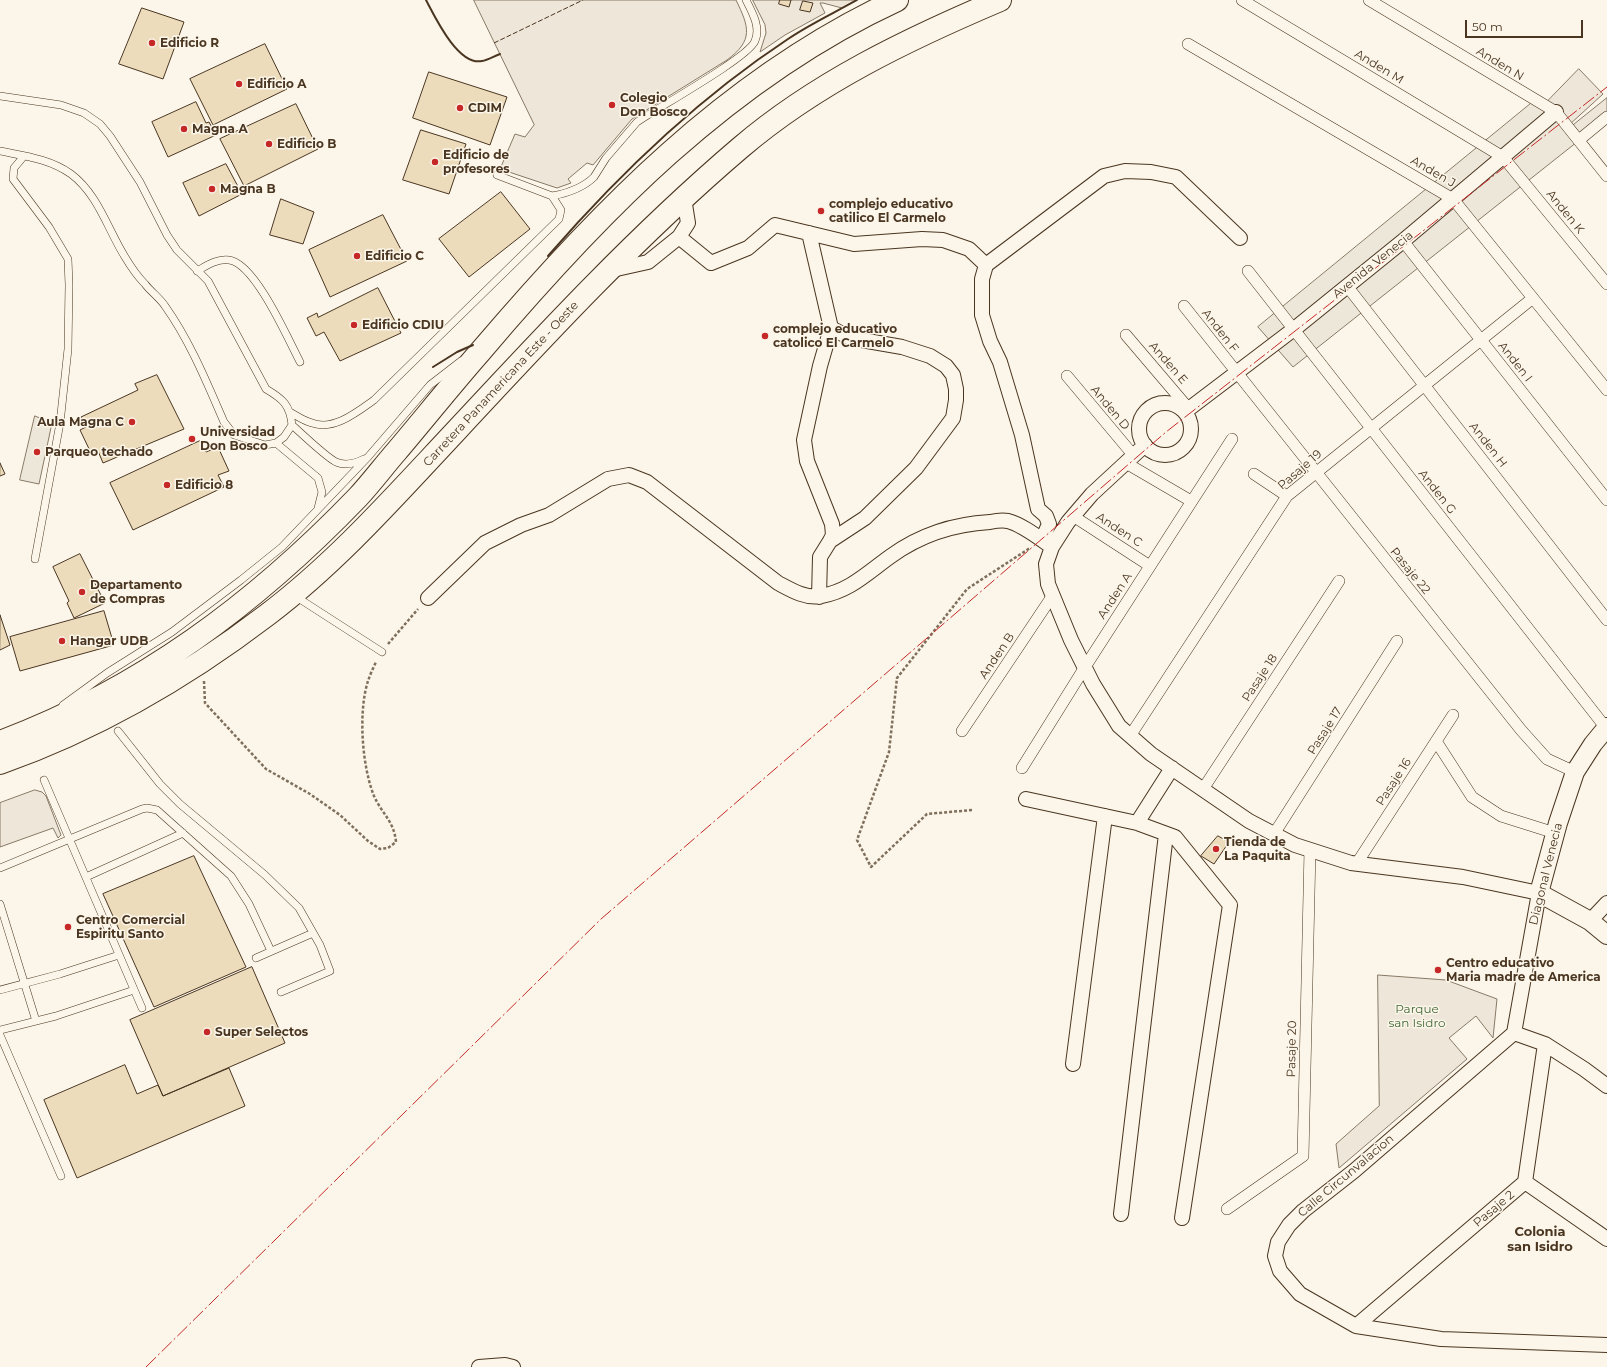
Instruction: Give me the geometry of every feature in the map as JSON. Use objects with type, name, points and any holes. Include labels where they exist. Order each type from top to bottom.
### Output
[{"type":"highway","points":[[0,742],[27,732],[121,687],[194,640],[268,584],[359,496],[553,267],[595,222],[688,136],[739,96],[803,52],[864,16],[897,0]]},
{"type":"highway","name":"Carretera Panamericana Este - Oeste","points":[[0,763],[89,725],[154,691],[269,614],[353,540],[390,503],[608,271],[684,198],[741,147],[789,110],[833,81],[876,57],[1000,0]]},
{"type":"street","name":"Anden M","points":[[1242,0],[1503,157]]},
{"type":"street","name":"Anden N","points":[[1369,0],[1556,112]]},
{"type":"street","name":"Anden J","points":[[1188,44],[1453,199],[1607,390]]},
{"type":"street","points":[[1556,112],[1607,176]]},
{"type":"street","name":"Avenida Venecia","points":[[1188,410],[1294,329],[1403,241],[1556,112]]},
{"type":"street","points":[[1578,140],[1607,117]]},
{"type":"street","name":"Anden K","points":[[1503,157],[1607,284]]},
{"type":"street","points":[[1240,238],[1176,177],[1151,172],[1125,171],[1104,176],[986,264],[982,279],[982,315],[990,341],[1000,362],[1022,435],[1038,509],[1046,516],[1049,524],[1046,564],[1048,584],[1084,667],[1119,726],[1151,754],[1249,821],[1295,846],[1356,863],[1463,877],[1539,893],[1590,922],[1607,935]]},
{"type":"street","points":[[608,271],[648,262],[679,237],[688,223],[684,198]]},
{"type":"street","points":[[679,237],[711,263],[748,248],[774,225],[854,244],[922,239],[943,240],[969,249],[986,264]]},
{"type":"street","points":[[809,233],[831,328],[820,366],[804,440],[807,460],[832,524],[833,535],[820,558],[819,597]]},
{"type":"street","name":"Anden I","points":[[1403,241],[1607,500]]},
{"type":"street","name":"Anden G","points":[[1248,271],[1606,727]]},
{"type":"street","name":"Anden H","points":[[1347,286],[1607,620]]},
{"type":"street","name":"Pasaje 19","points":[[1130,736],[1287,496],[1533,298]]},
{"type":"street","name":"Anden F","points":[[1184,306],[1236,373]]},
{"type":"street","points":[[830,541],[865,518],[916,468],[953,418],[956,400],[953,376],[946,366],[930,356],[902,347],[850,338],[831,328]]},
{"type":"street","name":"Anden E","points":[[1126,335],[1188,410]]},
{"type":"street","name":"Pasaje 22","points":[[1236,373],[1520,730],[1547,760],[1575,772]]},
{"type":"street","name":"Anden D","points":[[1066,376],[1130,459],[1192,501]]},
{"type":"street","points":[[1169,402],[1188,410],[1192,429],[1191,435],[1185,446],[1168,455],[1155,453],[1145,445],[1139,428],[1140,422],[1146,410],[1157,404],[1169,402]]},
{"type":"street","name":"Anden A","points":[[1022,768],[1084,667],[1232,439]]},
{"type":"street","points":[[1047,544],[1074,516],[1092,494],[1145,445]]},
{"type":"street","points":[[428,598],[485,543],[521,525],[549,516],[608,479],[629,474],[647,482],[778,583],[798,594],[819,597],[846,589],[892,556],[917,541],[951,527],[973,523],[1007,521],[1047,544]]},
{"type":"street","points":[[1254,474],[1287,496]]},
{"type":"street","name":"Anden C","points":[[1074,516],[1150,566]]},
{"type":"street","name":"Pasaje 18","points":[[1203,789],[1339,581]]},
{"type":"street","name":"Anden B","points":[[962,731],[1053,595]]},
{"type":"street","name":"Pasaje 17","points":[[1274,834],[1397,641]]},
{"type":"street","name":"Pasaje 16","points":[[1356,863],[1453,715]]},
{"type":"street","name":"Diagonal Venecia","points":[[1514,1033],[1539,893],[1555,833],[1575,772],[1606,727]]},
{"type":"street","points":[[1436,741],[1472,797],[1501,816],[1555,833]]},
{"type":"street","points":[[1137,823],[1172,768]]},
{"type":"street","points":[[1026,799],[1137,823],[1175,837],[1230,904],[1182,1218]]},
{"type":"street","points":[[1073,1064],[1105,816]]},
{"type":"street","points":[[1121,1214],[1166,834]]},
{"type":"street","name":"Pasaje 20","points":[[1227,1209],[1303,1156],[1310,850]]},
{"type":"street","points":[[1590,922],[1607,903]]},
{"type":"street","points":[[1514,1033],[1545,1044],[1607,1086]]},
{"type":"street","name":"Calle Circunvalacion","points":[[1514,1033],[1354,1171],[1302,1211],[1278,1242],[1275,1256],[1280,1271],[1300,1294],[1356,1326],[1441,1339],[1607,1345]]},
{"type":"street","name":"Pasaje 2","points":[[1356,1326],[1525,1182],[1545,1044]]},
{"type":"street","points":[[1525,1182],[1607,1239]]},
{"type":"street","points":[[479,1367],[505,1365],[513,1367]]},
{"type":"lane","points":[[552,196],[576,189],[589,182],[626,133],[637,122],[721,69],[750,47],[755,41],[757,26],[746,0]]},
{"type":"lane","points":[[0,96],[61,106],[84,112],[100,124],[140,182],[167,235],[177,250],[208,281],[218,297],[266,389],[280,398],[290,412],[292,425],[284,438],[276,443],[265,445],[234,435],[224,422],[179,327],[165,305],[144,284],[131,266],[89,192],[79,181],[57,165],[37,158],[0,151]]},
{"type":"lane","points":[[24,156],[14,168],[13,179],[49,227],[68,259],[70,285],[68,348],[60,423],[35,559]]},
{"type":"lane","points":[[290,412],[313,424],[328,424],[349,418],[374,400],[559,219],[561,210],[552,196],[497,175]]},
{"type":"lane","points":[[197,271],[217,262],[229,260],[245,268],[259,285],[300,362]]},
{"type":"lane","points":[[27,732],[83,690],[172,632],[242,580],[282,547],[368,457],[430,385],[446,371],[465,358],[480,352]]},
{"type":"lane","points":[[292,425],[336,462],[353,463],[368,457]]},
{"type":"lane","points":[[276,443],[318,478],[322,492],[317,511]]},
{"type":"lane","points":[[292,594],[382,652]]},
{"type":"lane","points":[[118,731],[138,759],[180,804],[265,874],[299,908],[313,933],[330,971],[281,992]]},
{"type":"lane","points":[[44,780],[142,1008]]},
{"type":"lane","points":[[0,868],[148,808],[157,810],[231,876],[249,904],[271,951]]},
{"type":"lane","points":[[86,876],[183,833]]},
{"type":"lane","points":[[0,904],[36,1021]]},
{"type":"lane","points":[[256,958],[313,933]]},
{"type":"lane","points":[[0,990],[25,984],[119,955]]},
{"type":"lane","points":[[0,1030],[101,1003],[134,990]]},
{"type":"lane","points":[[0,1035],[61,1176]]},
{"type":"path","points":[[972,810],[927,814],[871,867],[858,840],[889,752],[897,678],[967,589],[1047,544]]},
{"type":"path","points":[[202,660],[205,703],[228,730],[266,769],[310,794],[340,815],[368,841],[380,849],[388,848],[396,842],[395,830],[374,796],[366,765],[362,722],[368,682],[382,652],[428,598]]},
{"type":"green space","name":"Colegio Don Bosco","points":[[474,0],[736,0],[744,18],[746,33],[742,46],[736,53],[632,119],[593,165],[587,163],[568,179],[571,183],[557,188],[500,169],[515,134],[525,137],[534,125]]},
{"type":"green space","points":[[753,0],[856,0],[842,8],[820,3],[825,13],[785,35],[760,52],[766,33],[765,25]]},
{"type":"green space","points":[[1579,69],[1603,94],[1569,125],[1547,102]]},
{"type":"green space","points":[[1607,98],[1607,117],[1580,138],[1571,127]]},
{"type":"green space","points":[[35,790],[42,792],[46,796],[61,835],[58,838],[53,828],[0,847],[0,803]]},
{"type":"green space","name":"Parque san Isidro","points":[[1378,975],[1446,980],[1497,999],[1493,1038],[1476,1016],[1449,1038],[1467,1059],[1339,1168],[1336,1144],[1379,1106]]},
{"type":"shaded area","points":[[1539,97],[1577,142],[1293,367],[1258,327]]},
{"type":"shaded area","name":"Parqueo techado","points":[[35,416],[52,423],[39,484],[20,480]]},
{"type":"building","points":[[780,0],[791,0],[789,7],[779,4]]},
{"type":"building","points":[[803,1],[813,3],[810,12],[800,10]]},
{"type":"building","name":"Edificio R","points":[[142,8],[184,22],[163,79],[119,64]]},
{"type":"building","name":"Edificio A","points":[[265,44],[287,89],[213,125],[190,79]]},
{"type":"building","name":"CDIM","points":[[429,72],[507,97],[490,145],[413,118]]},
{"type":"building","name":"Magna A","points":[[196,102],[206,123],[209,122],[216,135],[168,157],[152,122]]},
{"type":"building","name":"Edificio B","points":[[296,104],[318,149],[244,186],[220,139]]},
{"type":"building","name":"Edificio de profesores","points":[[421,130],[466,144],[449,194],[403,180]]},
{"type":"building","name":"Magna B","points":[[226,164],[242,194],[199,216],[183,183]]},
{"type":"building","points":[[501,192],[530,229],[469,277],[439,239]]},
{"type":"building","points":[[281,199],[314,212],[303,244],[270,235]]},
{"type":"building","name":"Edificio C","points":[[383,215],[407,261],[330,297],[309,250]]},
{"type":"building","name":"Edificio CDIU","points":[[378,288],[401,333],[340,361],[324,332],[316,336],[307,318],[317,313],[318,317]]},
{"type":"building","name":"Aula Magna C","points":[[157,375],[184,429],[103,463],[98,451],[91,453],[80,430],[86,427],[81,417],[138,390],[135,384]]},
{"type":"building","name":"Edificio 8","points":[[200,441],[206,452],[218,447],[229,471],[218,475],[224,487],[133,530],[110,483]]},
{"type":"building","points":[[0,463],[5,474],[0,476]]},
{"type":"building","name":"Departamento de Compras","points":[[80,554],[105,603],[74,618],[67,603],[69,601],[53,567]]},
{"type":"building","name":"Hangar UDB","points":[[104,611],[114,645],[20,671],[10,637]]},
{"type":"building","points":[[0,615],[10,645],[0,650]]},
{"type":"building","name":"Tienda de La Paquita","points":[[1218,836],[1229,842],[1214,864],[1201,856]]},
{"type":"building","points":[[194,856],[246,967],[154,1007],[103,894]]},
{"type":"building","name":"Super Selectos","points":[[252,967],[285,1043],[163,1096],[130,1020]]},
{"type":"building","points":[[125,1065],[137,1094],[158,1085],[163,1096],[229,1068],[245,1106],[77,1178],[44,1100]]},
{"type":"fence","points":[[494,43],[583,0]]},
{"type":"wall","points":[[426,0],[448,39],[464,56],[473,61],[482,61],[500,54]]},
{"type":"wall","points":[[548,256],[631,167],[691,112],[754,62],[788,39],[813,23],[857,0]]},
{"type":"wall","points":[[433,367],[457,352],[473,345]]},
{"type":"power","points":[[146,1367],[601,919],[1166,432],[1607,87]]},
{"type":"place","name":"Edificio R","points":[[152,43]]},
{"type":"place","name":"Edificio A","points":[[239,84]]},
{"type":"place","name":"Colegio Don Bosco","points":[[612,105]]},
{"type":"place","name":"CDIM","points":[[460,108]]},
{"type":"place","name":"Magna A","points":[[184,129]]},
{"type":"place","name":"Edificio B","points":[[269,144]]},
{"type":"place","name":"Edificio de profesores","points":[[435,162]]},
{"type":"place","name":"Magna B","points":[[212,189]]},
{"type":"place","name":"complejo educativo catilico El Carmelo","points":[[821,211]]},
{"type":"place","name":"Edificio C","points":[[357,256]]},
{"type":"place","name":"Edificio CDIU","points":[[354,325]]},
{"type":"place","name":"complejo educativo catolico El Carmelo","points":[[765,336]]},
{"type":"place","name":"Aula Magna C","points":[[132,422]]},
{"type":"place","name":"Universidad Don Bosco","points":[[192,439]]},
{"type":"place","name":"Parqueo techado","points":[[37,452]]},
{"type":"place","name":"Edificio 8","points":[[167,485]]},
{"type":"place","name":"Departamento de Compras","points":[[82,592]]},
{"type":"place","name":"Hangar UDB","points":[[62,641]]},
{"type":"place","name":"Tienda de La Paquita","points":[[1216,849]]},
{"type":"place","name":"Centro Comercial Espiritu Santo","points":[[68,927]]},
{"type":"place","name":"Centro educativo Maria madre de America","points":[[1438,970]]},
{"type":"place","name":"Super Selectos","points":[[207,1032]]},
{"type":"district","name":"Colonia san Isidro","points":[[1540,1240]]}]
